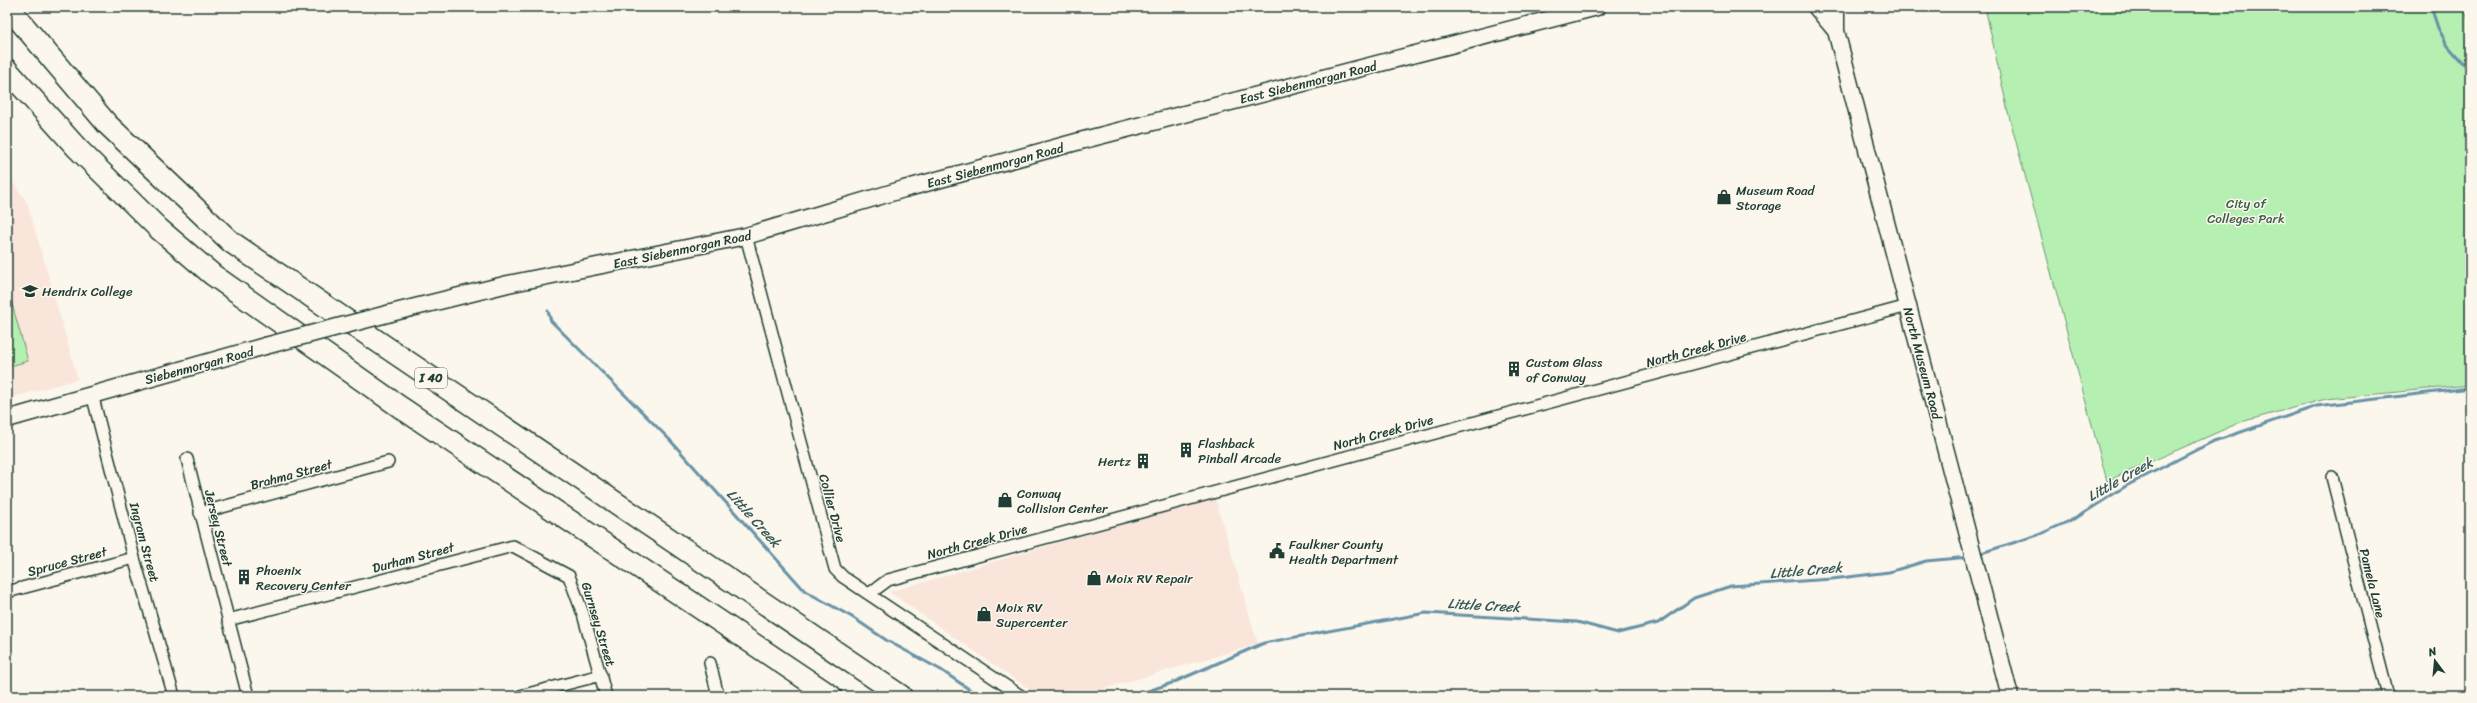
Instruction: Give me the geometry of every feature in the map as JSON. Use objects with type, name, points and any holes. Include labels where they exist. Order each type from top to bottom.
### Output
[{"type":"highway","name":"I 40","points":[[8,7],[107,124],[231,242],[901,696]]},
{"type":"highway","points":[[7,70],[77,148],[158,229],[213,275],[400,407],[831,696]]},
{"type":"street","name":"East Siebenmorgan Road","points":[[391,313],[508,284],[746,236],[904,189],[1597,7]]},
{"type":"street","name":"North Museum Road","points":[[1816,7],[1836,31]]},
{"type":"street","name":"North Museum Road","points":[[1836,7],[1836,31],[2010,696]]},
{"type":"street","name":"Collier Drive","points":[[746,236],[835,569],[843,577],[1021,696]]},
{"type":"street","name":"North Creek Drive","points":[[869,594],[888,580],[1908,306]]},
{"type":"street","name":"Siebenmorgan Road","points":[[7,419],[265,346],[391,313]]},
{"type":"street","name":"Ingram Street","points":[[92,394],[134,558],[174,696]]},
{"type":"street","name":"Jersey Street","points":[[187,459],[248,696]]},
{"type":"street","name":"Brahma Street","points":[[200,513],[388,462]]},
{"type":"street","name":"Pamela Lane","points":[[2332,477],[2388,696]]},
{"type":"street","name":"Durham Street","points":[[228,620],[513,546]]},
{"type":"street","name":"Gurnsey Street","points":[[513,546],[569,576],[583,614],[606,696]]},
{"type":"street","name":"Spruce Street","points":[[7,592],[134,558]]},
{"type":"street","points":[[710,664],[718,696]]},
{"type":"street","points":[[520,696],[601,676]]},
{"type":"shaded area","name":"Hendrix College","points":[[7,174],[27,202],[78,379],[7,399]]},
{"type":"shaded area","name":"Moix RV Supercenter","points":[[1215,497],[1258,644],[1079,696],[1039,696],[889,592]]},
{"type":"green space","name":"City of Colleges Park","points":[[1985,7],[2462,7],[2470,22],[2470,385],[2326,399],[2241,422],[2107,481],[2008,112]]},
{"type":"green space","points":[[7,286],[28,361],[7,367]]},
{"type":"waterway","points":[[2431,7],[2438,28],[2448,46],[2470,71]]},
{"type":"waterway","name":"Little Creek","points":[[548,311],[551,321],[669,439],[805,591],[852,617],[886,640],[941,670],[979,696]]},
{"type":"waterway","name":"Little Creek","points":[[1978,554],[2038,535],[2076,518],[2126,486],[2212,442],[2317,406],[2470,388]]},
{"type":"waterway","name":"Little Creek","points":[[1133,696],[1172,683],[1264,643],[1426,613],[1577,622],[1618,633],[1658,623],[1694,598],[1731,586],[1832,579],[1889,572],[1926,561],[1969,557]]},
{"type":"place","name":"Museum Road Storage","points":[[1724,197]]},
{"type":"place","name":"Hendrix College","points":[[30,291]]},
{"type":"place","name":"Custom Glass of Conway","points":[[1514,369]]},
{"type":"place","name":"Flashback Pinball Arcade","points":[[1186,450]]},
{"type":"place","name":"Hertz","points":[[1143,461]]},
{"type":"place","name":"Conway Collision Center","points":[[1005,500]]},
{"type":"place","name":"Faulkner County Health Department","points":[[1277,551]]},
{"type":"place","name":"Phoenix Recovery Center","points":[[244,577]]},
{"type":"place","name":"Moix RV Repair","points":[[1094,578]]},
{"type":"place","name":"Moix RV Supercenter","points":[[984,614]]}]
